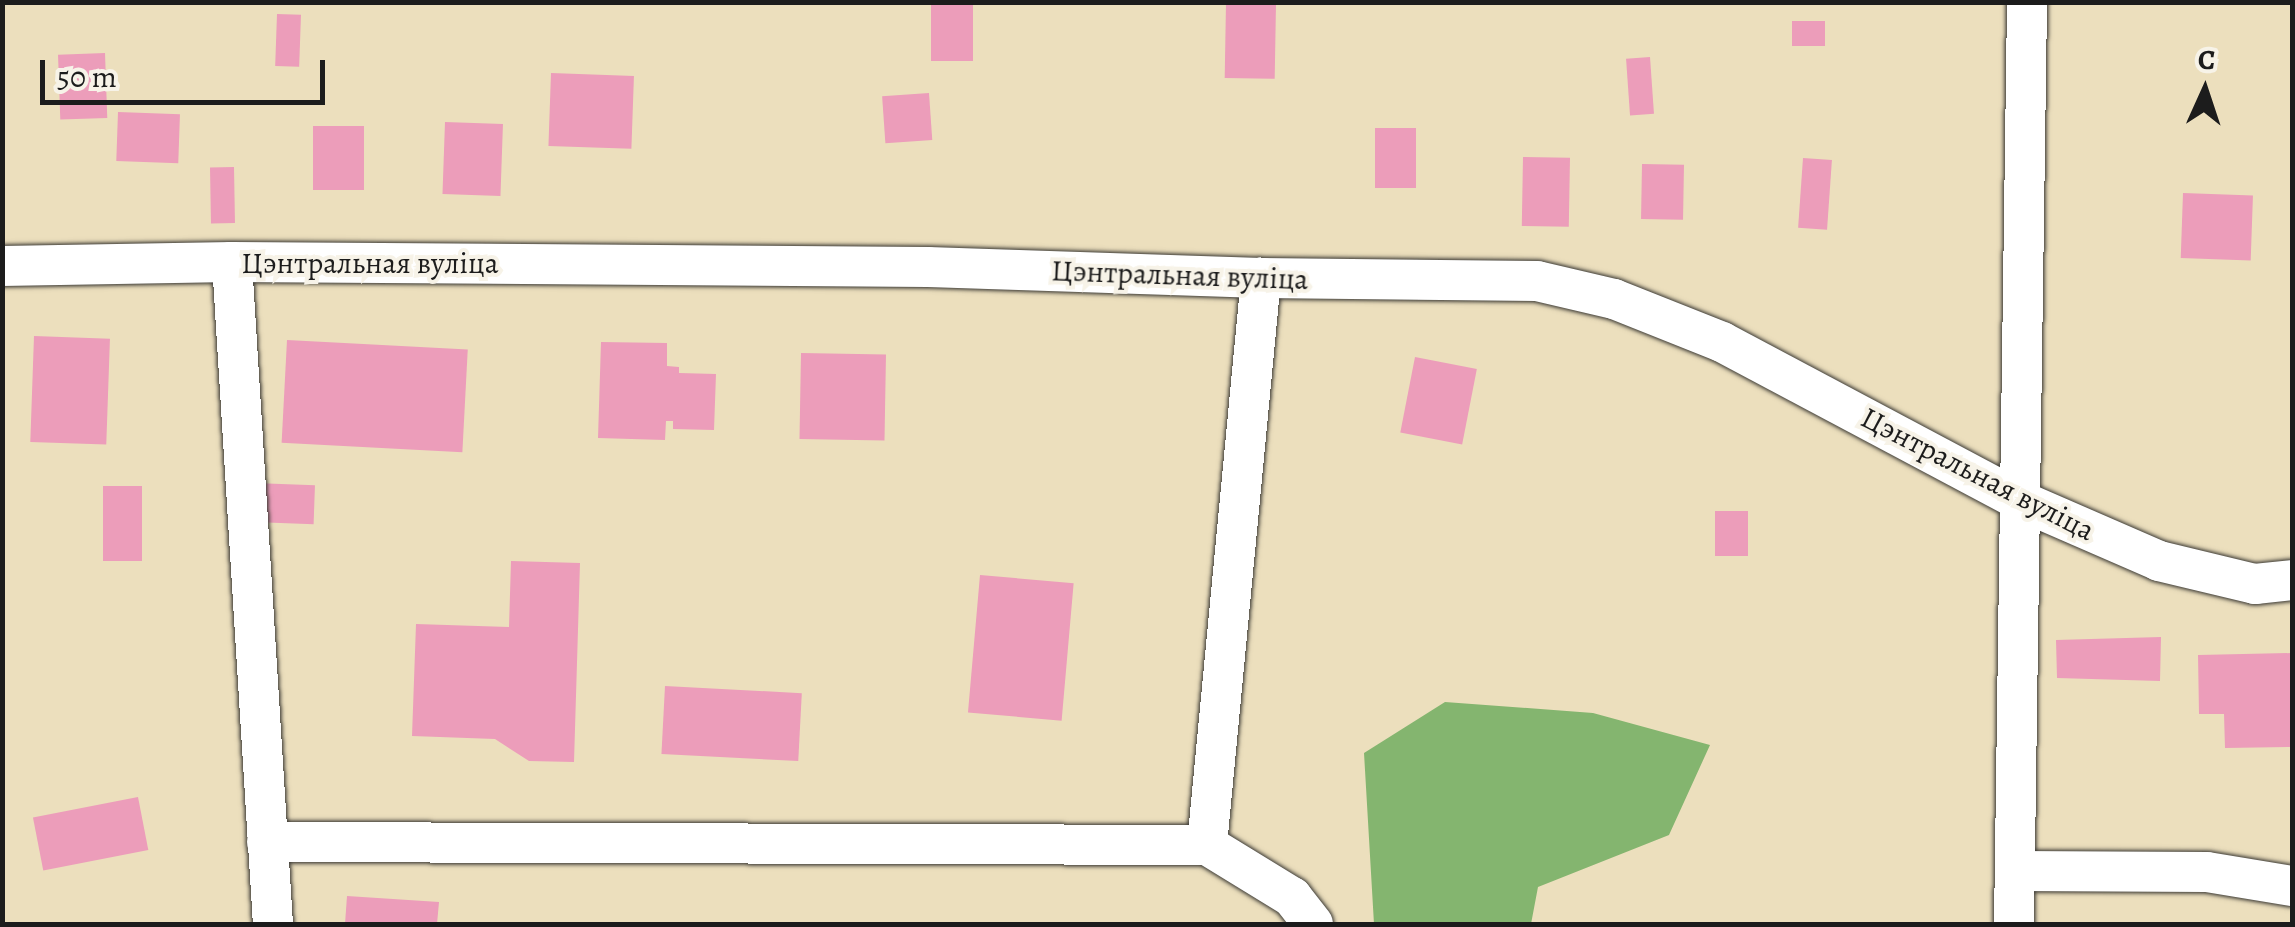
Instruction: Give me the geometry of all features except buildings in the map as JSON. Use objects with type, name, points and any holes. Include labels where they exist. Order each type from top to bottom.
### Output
[{"type":"street","points":[[2014,924],[2026,2]]},
{"type":"street","points":[[232,262],[273,924]]},
{"type":"street","name":"Цэнтральная вуліца","points":[[2,266],[232,262],[928,266],[1261,278],[1537,281],[1614,299],[1722,342],[2018,500],[2159,562],[2255,584],[2292,580]]},
{"type":"street","points":[[1207,845],[1261,278]]},
{"type":"street","points":[[267,842],[1207,845],[1292,898],[1313,924]]},
{"type":"street","points":[[2017,871],[2207,872],[2292,886]]},
{"type":"green space","points":[[1445,702],[1593,713],[1710,745],[1669,835],[1538,887],[1531,924],[1374,924],[1364,753]]}]
